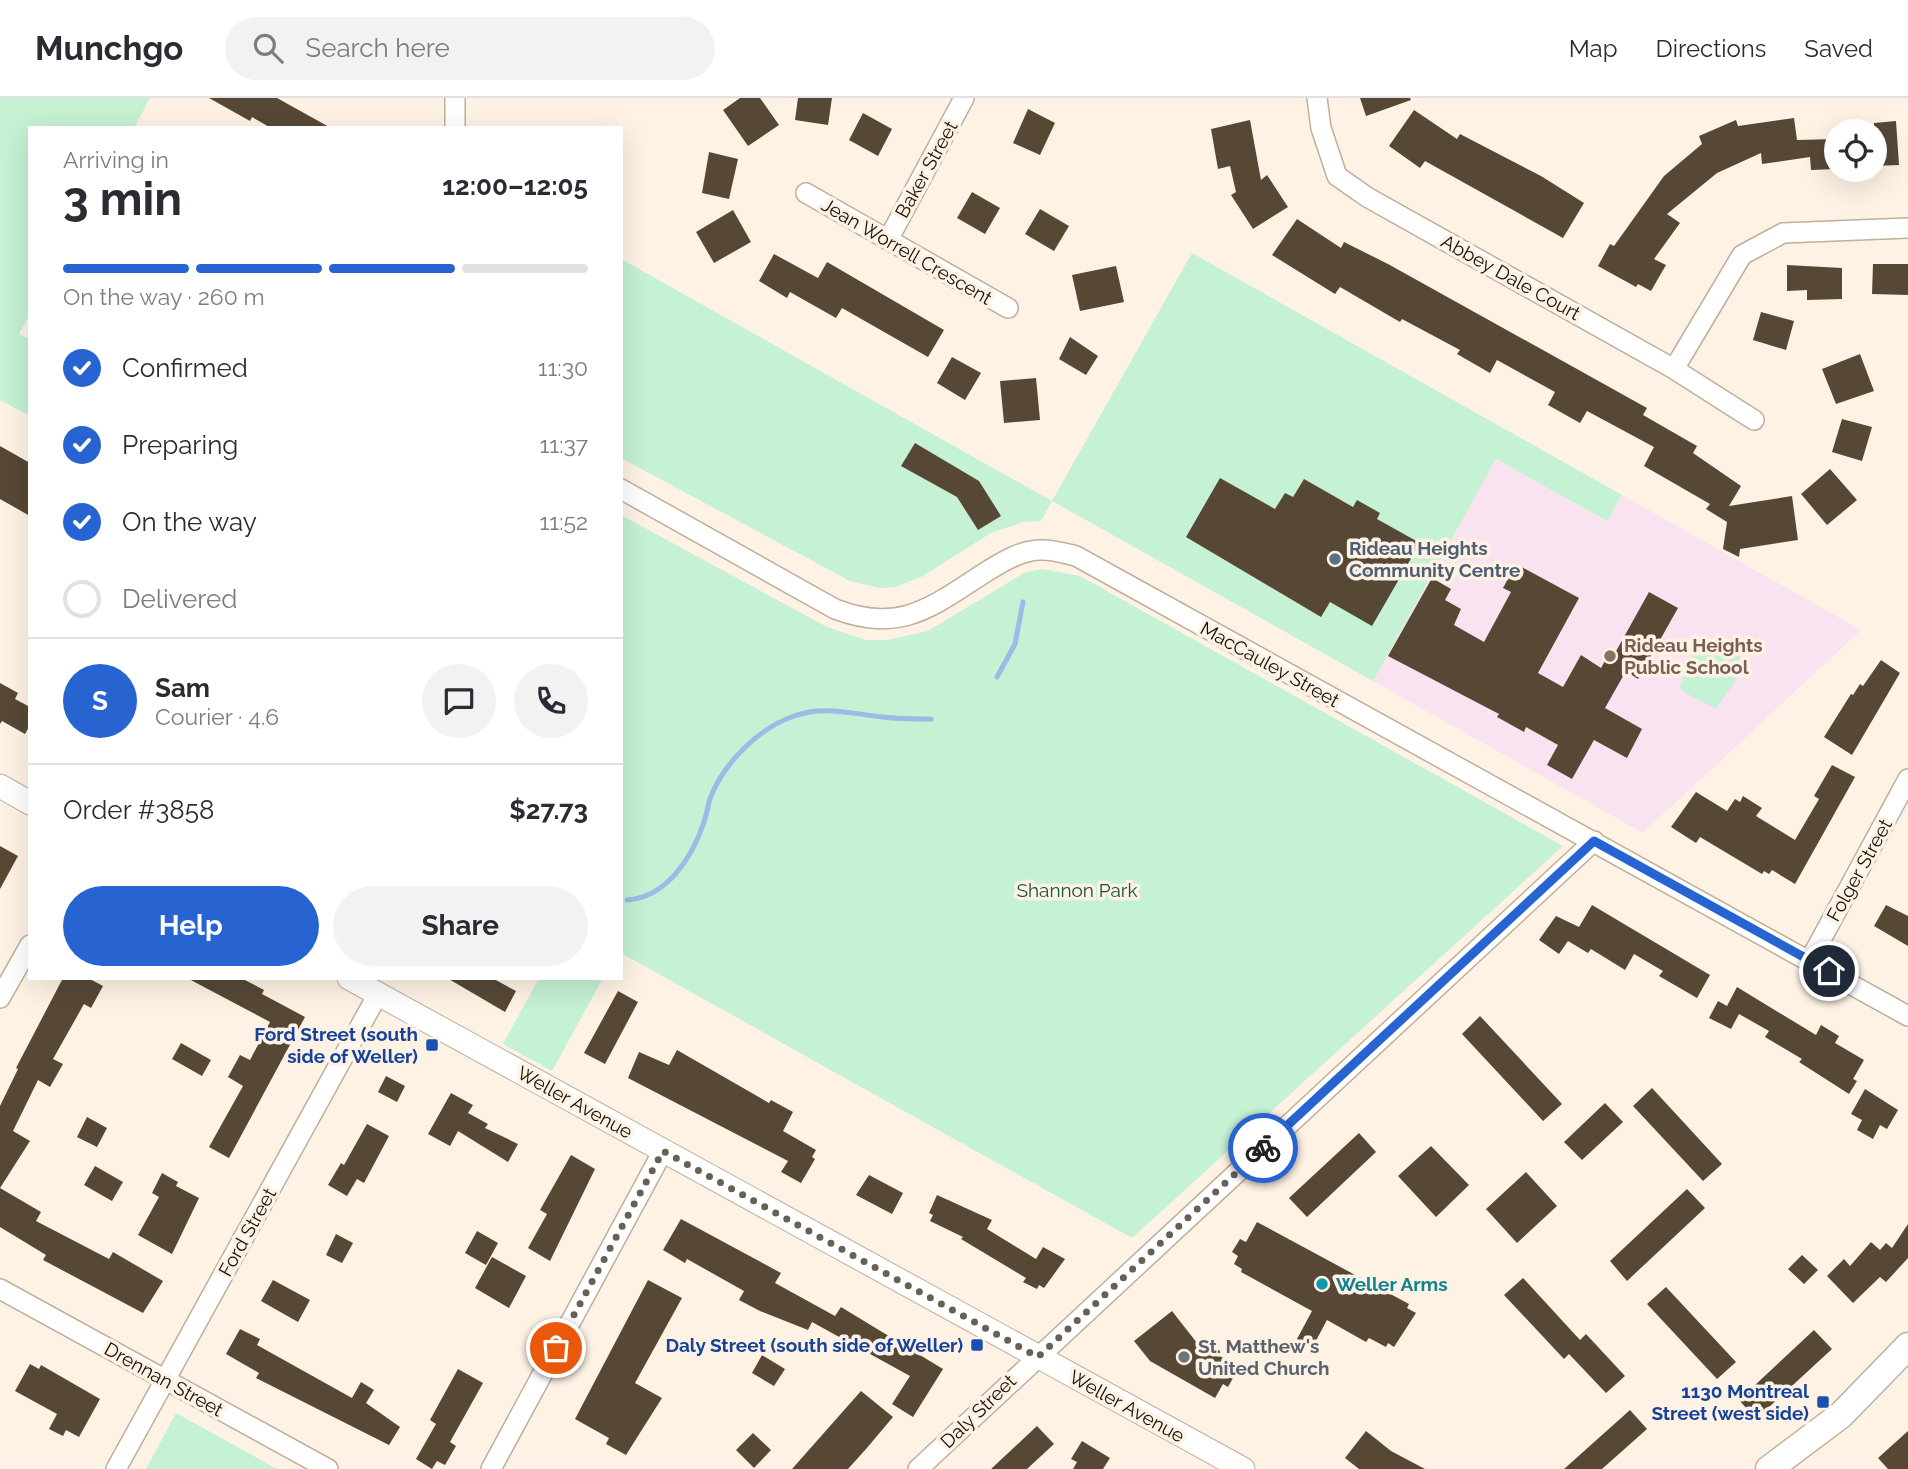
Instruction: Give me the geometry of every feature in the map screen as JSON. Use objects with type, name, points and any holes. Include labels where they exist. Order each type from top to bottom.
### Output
[{"type":"main road","points":[[1769,1469],[1842,1415],[1908,1346]]},
{"type":"street","points":[[455,98],[455,126]]},
{"type":"street","name":"Baker Street","points":[[888,240],[964,98]]},
{"type":"street","name":"Abbey Dale Court","points":[[1317,98],[1321,128],[1337,176],[1367,197],[1674,369],[1754,420]]},
{"type":"street","name":"Jean Worrell Crescent","points":[[806,193],[1008,308]]},
{"type":"street","points":[[1674,369],[1742,255],[1783,233],[1908,228]]},
{"type":"street","name":"MacCauley Street","points":[[623,490],[835,609],[868,619],[884,621],[916,614],[1016,555],[1040,550],[1076,556],[1908,1016]]},
{"type":"street","name":"Folger Street","points":[[1810,960],[1908,779]]},
{"type":"street","points":[[0,786],[28,802]]},
{"type":"street","name":"Daly Street","points":[[918,1469],[1594,841]]},
{"type":"street","points":[[0,998],[28,949]]},
{"type":"street","name":"Weller Avenue","points":[[353,980],[1243,1469]]},
{"type":"street","name":"Ford Street","points":[[116,1469],[378,994]]},
{"type":"street","points":[[491,1469],[663,1151]]},
{"type":"street","name":"Drennan Street","points":[[0,1289],[328,1469]]},
{"type":"shaded area","name":"Rideau Heights Public School","points":[[1496,459],[1606,521],[1622,495],[1861,630],[1643,833],[1373,681]]},
{"type":"green space","points":[[0,98],[150,98],[135,126],[28,126],[28,318],[19,334],[28,339],[28,415],[0,400]]},
{"type":"green space","points":[[1192,253],[1622,495],[1607,521],[1496,459],[1373,681],[1052,501]]},
{"type":"green space","points":[[623,260],[1052,501],[1041,521],[1023,522],[991,533],[923,576],[896,587],[880,588],[850,581],[623,459]]},
{"type":"green space","name":"Shannon Park","points":[[623,516],[827,627],[866,640],[887,640],[928,631],[1024,573],[1042,569],[1080,576],[1563,846],[1132,1238],[623,954]]},
{"type":"green space","points":[[1699,638],[1739,656],[1744,668],[1716,709],[1682,691],[1680,686]]},
{"type":"green space","points":[[538,980],[602,980],[552,1071],[503,1044]]},
{"type":"green space","points":[[176,1413],[277,1469],[146,1469]]},
{"type":"building","points":[[209,98],[277,98],[327,126],[268,126],[252,117],[250,121]]},
{"type":"building","points":[[740,98],[760,98],[779,125],[748,146],[723,110]]},
{"type":"building","points":[[798,98],[832,98],[828,125],[795,120]]},
{"type":"building","points":[[1360,98],[1410,98],[1411,100],[1366,116]]},
{"type":"building","points":[[1028,109],[1055,123],[1040,155],[1013,143]]},
{"type":"building","points":[[1414,110],[1457,139],[1460,134],[1541,176],[1584,203],[1563,238],[1425,161],[1420,168],[1389,146]]},
{"type":"building","points":[[863,113],[892,129],[878,156],[849,140]]},
{"type":"building","points":[[1794,118],[1797,140],[1824,139],[1824,169],[1811,170],[1810,157],[1762,164],[1761,153],[1717,173],[1667,214],[1680,223],[1654,259],[1666,265],[1651,291],[1638,284],[1636,287],[1598,266],[1610,244],[1614,246],[1664,176],[1702,144],[1699,136],[1736,120],[1738,126]]},
{"type":"building","points":[[1250,120],[1261,180],[1267,175],[1288,207],[1253,229],[1231,195],[1236,192],[1230,166],[1218,169],[1211,129]]},
{"type":"building","points":[[1896,121],[1899,165],[1887,165],[1887,122]]},
{"type":"building","points":[[709,152],[738,159],[729,199],[702,193]]},
{"type":"building","points":[[972,192],[1000,208],[985,234],[957,218]]},
{"type":"building","points":[[1040,209],[1069,226],[1054,251],[1025,234]]},
{"type":"building","points":[[733,210],[751,242],[714,263],[696,232]]},
{"type":"building","points":[[1297,219],[1341,248],[1344,242],[1388,264],[1647,408],[1643,415],[1697,446],[1693,453],[1741,486],[1729,506],[1792,496],[1798,540],[1740,549],[1739,557],[1723,549],[1727,522],[1706,509],[1710,504],[1644,466],[1654,447],[1587,411],[1580,423],[1548,405],[1555,392],[1497,360],[1490,373],[1457,354],[1460,350],[1402,319],[1400,322],[1340,287],[1335,294],[1272,255]]},
{"type":"building","points":[[774,254],[818,278],[827,262],[944,330],[928,357],[842,308],[836,318],[790,292],[787,298],[759,281]]},
{"type":"building","points":[[1873,264],[1908,264],[1908,295],[1872,294]]},
{"type":"building","points":[[1787,265],[1842,268],[1842,299],[1807,300],[1807,290],[1787,291]]},
{"type":"building","points":[[1116,266],[1124,302],[1080,311],[1072,275]]},
{"type":"building","points":[[1761,312],[1794,321],[1786,350],[1753,340]]},
{"type":"building","points":[[1070,337],[1098,356],[1086,375],[1059,359]]},
{"type":"building","points":[[1860,354],[1874,391],[1836,404],[1822,369]]},
{"type":"building","points":[[952,357],[981,373],[965,400],[937,383]]},
{"type":"building","points":[[1036,378],[1040,420],[1004,423],[1000,381]]},
{"type":"building","points":[[1842,419],[1872,427],[1862,461],[1832,452]]},
{"type":"building","points":[[915,443],[979,481],[1001,516],[978,530],[957,497],[901,466]]},
{"type":"building","points":[[0,446],[28,462],[28,515],[0,499]]},
{"type":"building","points":[[1830,469],[1857,500],[1827,525],[1801,494]]},
{"type":"building","name":"Rideau Heights Community Centre","points":[[1220,478],[1275,509],[1285,493],[1293,497],[1304,479],[1353,507],[1357,500],[1380,513],[1377,519],[1420,543],[1372,626],[1330,602],[1321,617],[1186,537]]},
{"type":"building","points":[[1516,564],[1579,598],[1538,673],[1563,687],[1581,655],[1601,668],[1606,659],[1610,662],[1649,592],[1678,608],[1638,679],[1626,671],[1605,708],[1642,729],[1627,758],[1594,740],[1572,779],[1547,765],[1558,745],[1526,727],[1524,732],[1497,717],[1499,714],[1388,656],[1432,578],[1451,589],[1445,600],[1461,609],[1454,625],[1484,642],[1511,592],[1503,588]]},
{"type":"building","points":[[1881,660],[1900,673],[1852,755],[1824,737],[1851,694],[1853,695],[1860,684],[1863,686]]},
{"type":"building","points":[[0,683],[18,693],[15,699],[28,706],[28,729],[25,734],[2,721],[0,724]]},
{"type":"building","points":[[1832,765],[1855,777],[1795,884],[1772,870],[1769,874],[1764,871],[1762,874],[1700,837],[1696,843],[1671,827],[1696,792],[1727,811],[1735,799],[1740,802],[1743,796],[1762,808],[1756,816],[1795,840],[1819,799],[1814,796]]},
{"type":"building","points":[[0,846],[18,856],[0,889]]},
{"type":"building","points":[[1592,905],[1710,975],[1697,998],[1659,976],[1663,971],[1634,954],[1625,970],[1591,949],[1588,953],[1568,941],[1559,954],[1539,940],[1556,916],[1579,927]]},
{"type":"building","points":[[1886,905],[1908,916],[1908,946],[1874,926]]},
{"type":"building","points":[[62,980],[92,980],[103,986],[91,1008],[84,1004],[53,1059],[63,1064],[50,1087],[38,1080],[13,1131],[30,1141],[0,1188],[0,1106],[18,1069],[16,1068]]},
{"type":"building","points":[[191,980],[245,980],[264,990],[262,994],[305,1017],[229,1158],[209,1147],[243,1086],[228,1077],[240,1055],[250,1060],[270,1022]]},
{"type":"building","points":[[450,980],[496,980],[516,991],[505,1012]]},
{"type":"building","points":[[1737,987],[1816,1035],[1821,1025],[1839,1036],[1835,1043],[1864,1060],[1853,1079],[1857,1081],[1849,1094],[1799,1062],[1802,1059],[1765,1037],[1769,1031],[1739,1014],[1731,1029],[1709,1018],[1718,1001],[1727,1006]]},
{"type":"building","points":[[618,991],[638,1002],[605,1064],[584,1053]]},
{"type":"building","points":[[1480,1016],[1562,1104],[1543,1121],[1462,1034]]},
{"type":"building","points":[[181,1043],[211,1060],[202,1076],[172,1059]]},
{"type":"building","points":[[677,1050],[769,1103],[771,1100],[793,1112],[783,1131],[816,1150],[812,1157],[815,1159],[801,1183],[781,1172],[788,1161],[628,1078],[639,1052],[669,1065]]},
{"type":"building","points":[[386,1076],[405,1086],[397,1102],[378,1092]]},
{"type":"building","points":[[1652,1088],[1722,1164],[1703,1181],[1633,1106]]},
{"type":"building","points":[[1865,1089],[1898,1110],[1887,1129],[1880,1125],[1873,1139],[1857,1130],[1862,1120],[1851,1114]]},
{"type":"building","points":[[451,1093],[473,1105],[468,1113],[488,1124],[485,1128],[518,1144],[508,1162],[458,1131],[450,1146],[428,1134]]},
{"type":"building","points":[[1605,1103],[1623,1122],[1582,1160],[1564,1142]]},
{"type":"building","points":[[87,1117],[107,1128],[97,1147],[77,1137]]},
{"type":"building","points":[[367,1124],[389,1136],[364,1183],[357,1179],[347,1196],[328,1185],[341,1163],[344,1165]]},
{"type":"building","points":[[1359,1133],[1376,1152],[1307,1217],[1289,1198]]},
{"type":"building","points":[[1431,1146],[1469,1185],[1436,1217],[1398,1176]]},
{"type":"building","points":[[571,1155],[595,1169],[550,1261],[528,1248],[547,1214],[540,1210]]},
{"type":"building","points":[[95,1166],[123,1182],[112,1201],[84,1185]]},
{"type":"building","points":[[1526,1172],[1557,1206],[1517,1243],[1486,1209]]},
{"type":"building","points":[[162,1173],[178,1182],[176,1186],[199,1198],[172,1254],[138,1235],[159,1197],[152,1193]]},
{"type":"building","points":[[869,1175],[903,1193],[892,1214],[856,1195]]},
{"type":"building","points":[[0,1188],[41,1212],[36,1221],[109,1259],[113,1252],[163,1281],[143,1313],[43,1260],[46,1255],[0,1227]]},
{"type":"building","points":[[1687,1189],[1705,1208],[1627,1281],[1610,1261]]},
{"type":"building","points":[[937,1195],[992,1220],[987,1229],[1036,1259],[1043,1247],[1065,1259],[1044,1288],[1039,1285],[1037,1289],[1023,1282],[1026,1278],[961,1239],[963,1237],[930,1221],[933,1215],[929,1213]]},
{"type":"building","points":[[681,1219],[781,1273],[775,1283],[835,1316],[841,1307],[943,1369],[913,1417],[892,1404],[910,1376],[812,1322],[808,1330],[760,1311],[739,1300],[744,1291],[687,1259],[685,1263],[663,1250]]},
{"type":"building","name":"Weller Arms","points":[[1257,1222],[1409,1304],[1407,1308],[1416,1313],[1394,1347],[1388,1343],[1386,1347],[1369,1338],[1366,1342],[1327,1320],[1312,1348],[1297,1339],[1312,1311],[1241,1272],[1242,1269],[1234,1264],[1238,1256],[1232,1252],[1240,1239],[1246,1242]]},
{"type":"building","points":[[1908,1224],[1908,1258],[1886,1282],[1880,1277],[1853,1303],[1827,1276],[1844,1259],[1850,1266],[1871,1242],[1880,1250],[1886,1243],[1892,1248]]},
{"type":"building","points":[[477,1231],[498,1243],[486,1265],[465,1253]]},
{"type":"building","points":[[336,1234],[353,1243],[342,1263],[326,1255]]},
{"type":"building","points":[[1802,1255],[1818,1270],[1804,1284],[1788,1269]]},
{"type":"building","points":[[492,1257],[526,1276],[509,1308],[475,1288]]},
{"type":"building","points":[[1523,1278],[1580,1340],[1586,1334],[1625,1376],[1606,1393],[1569,1354],[1564,1359],[1504,1295]]},
{"type":"building","points":[[273,1280],[310,1300],[298,1322],[261,1301]]},
{"type":"building","points":[[648,1280],[682,1298],[635,1383],[662,1398],[626,1455],[606,1444],[609,1438],[575,1419]]},
{"type":"building","points":[[1666,1287],[1736,1362],[1717,1379],[1647,1304]]},
{"type":"building","name":"St. Matthew's United Church","points":[[1172,1311],[1197,1343],[1239,1367],[1228,1387],[1223,1384],[1215,1398],[1150,1361],[1134,1341]]},
{"type":"building","points":[[240,1329],[260,1339],[257,1345],[352,1398],[361,1382],[374,1390],[366,1403],[400,1427],[389,1445],[256,1378],[259,1373],[226,1354]]},
{"type":"building","points":[[1814,1330],[1832,1349],[1756,1419],[1739,1400]]},
{"type":"building","points":[[762,1355],[785,1369],[774,1386],[752,1373]]},
{"type":"building","points":[[30,1364],[39,1369],[41,1365],[100,1399],[79,1437],[66,1430],[63,1436],[49,1429],[57,1414],[15,1391]]},
{"type":"building","points":[[458,1369],[483,1383],[450,1442],[456,1446],[445,1465],[437,1461],[432,1469],[416,1459],[436,1424],[430,1420]]},
{"type":"building","points":[[861,1391],[893,1417],[866,1449],[848,1469],[792,1469]]},
{"type":"building","points":[[1630,1410],[1647,1429],[1602,1469],[1564,1469]]},
{"type":"building","points":[[1037,1426],[1054,1444],[1027,1469],[991,1469]]},
{"type":"building","points":[[1366,1431],[1391,1451],[1425,1469],[1359,1469],[1345,1458]]},
{"type":"building","points":[[1908,1431],[1908,1469],[1888,1469],[1878,1458]]},
{"type":"building","points":[[753,1433],[771,1450],[754,1468],[736,1450]]},
{"type":"building","points":[[1082,1441],[1110,1458],[1103,1469],[1073,1469],[1077,1462],[1071,1459]]},
{"type":"waterway","points":[[997,677],[1015,644],[1023,602]]},
{"type":"waterway","points":[[627,900],[654,892],[676,873],[693,849],[711,796],[725,771],[756,738],[781,721],[817,711],[931,719]]},
{"type":"way so far","points":[[556,1348],[663,1151],[1038,1357],[1263,1148]]},
{"type":"place","name":"Rideau Heights Community Centre","points":[[1335,559]]},
{"type":"place","name":"Rideau Heights Public School","points":[[1610,656]]},
{"type":"place","name":"Ford Street (south side of Weller)","points":[[432,1045]]},
{"type":"place","name":"Weller Arms","points":[[1322,1284]]},
{"type":"place","name":"Daly Street (south side of Weller)","points":[[977,1345]]},
{"type":"place","name":"St. Matthew's United Church","points":[[1184,1357]]},
{"type":"place","name":"1130 Montreal Street (west side)","points":[[1823,1402]]},
{"type":"route","points":[[1263,1148],[1594,841],[1829,971]]}]
